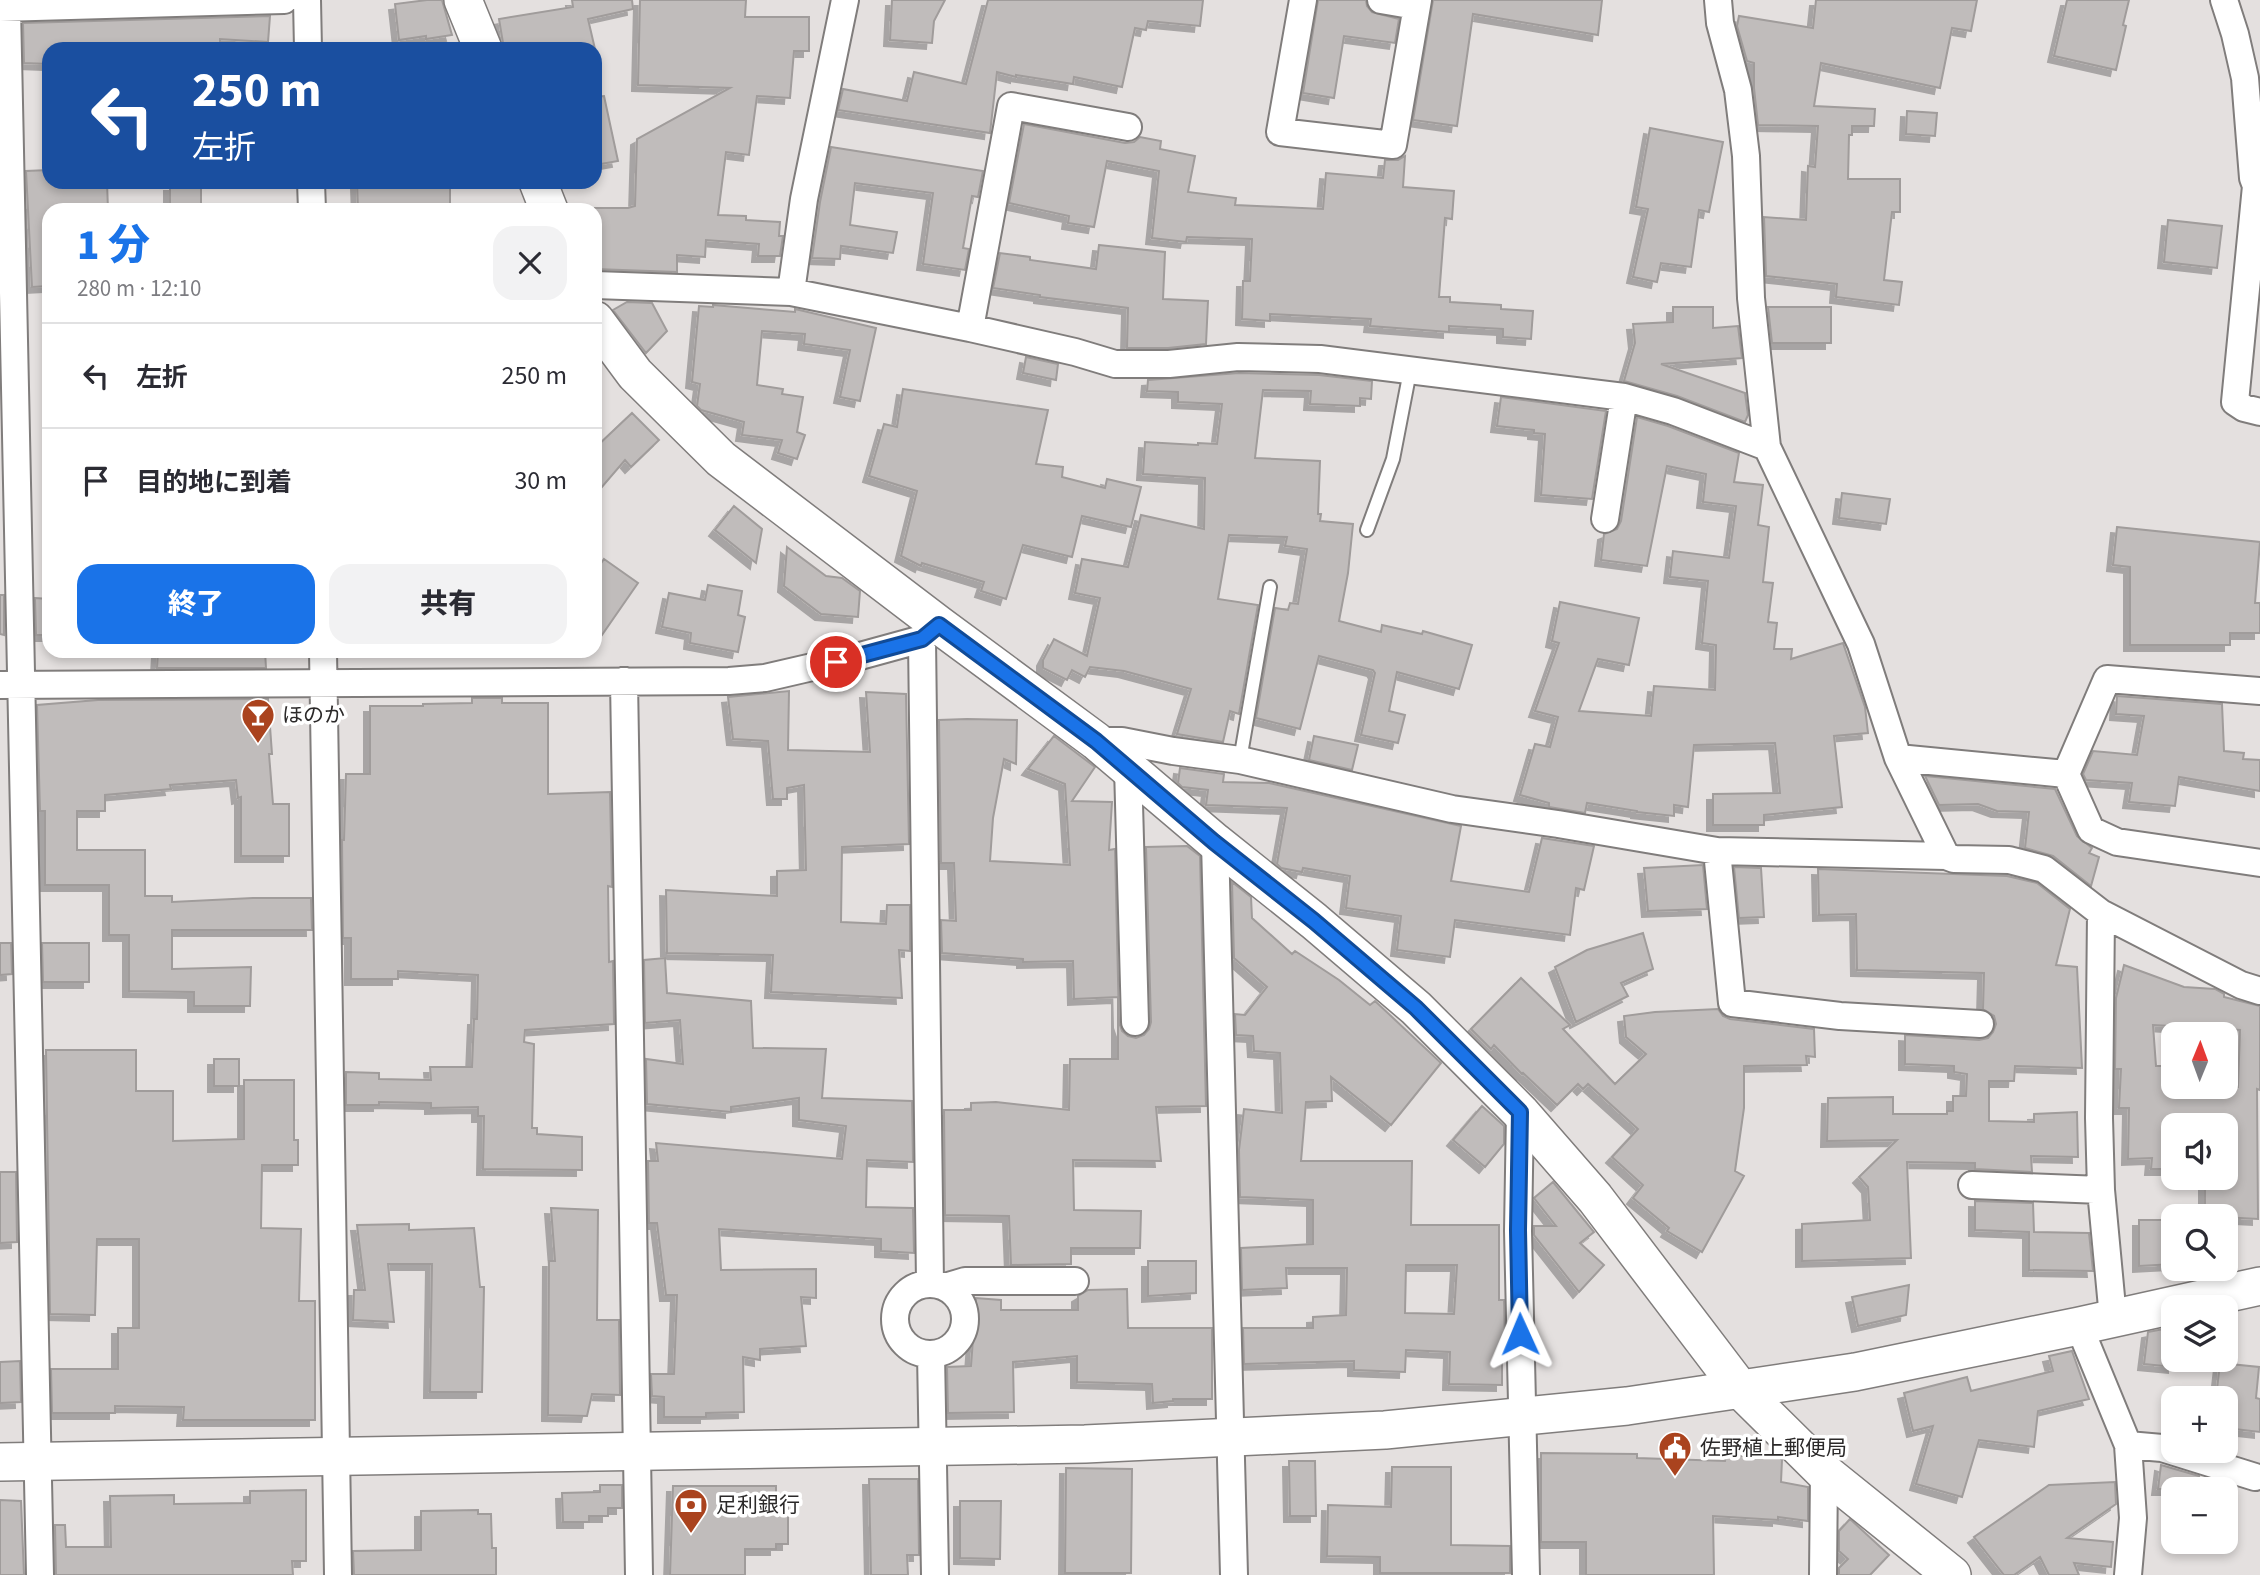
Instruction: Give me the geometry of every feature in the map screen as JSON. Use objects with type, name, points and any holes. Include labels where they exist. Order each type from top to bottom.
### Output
[{"type":"street","points":[[40,1575],[11,685],[4,5],[284,0]]},
{"type":"street","points":[[307,0],[308,42]]},
{"type":"street","points":[[463,0],[480,42]]},
{"type":"street","points":[[791,292],[804,199],[845,0]]},
{"type":"street","points":[[1303,0],[1280,132],[1393,145],[1417,3],[1381,0]]},
{"type":"street","points":[[1718,0],[1720,23],[1738,90],[1746,156],[1751,298],[1767,447],[1861,644],[1898,758],[1946,856]]},
{"type":"street","points":[[2224,0],[2245,78],[2253,178],[2258,188],[2235,402],[2244,408],[2260,412]]},
{"type":"street","points":[[970,328],[1011,106],[1128,127]]},
{"type":"street","points":[[602,285],[791,292],[970,328],[1115,364],[1169,365],[1238,357],[1306,358],[1624,397],[1673,411],[1767,447]]},
{"type":"street","points":[[602,329],[635,374],[721,459],[930,632],[1096,741],[1416,1008],[1520,1112],[1595,1198],[1741,1390],[1824,1472],[1952,1575]]},
{"type":"street","points":[[1605,519],[1624,397]]},
{"type":"street","points":[[11,685],[729,681],[765,678],[930,632]]},
{"type":"street","points":[[930,632],[938,1285]]},
{"type":"street","points":[[323,658],[338,1575]]},
{"type":"street","points":[[2260,691],[2107,678],[2066,774],[2091,830],[2117,842],[2260,863]]},
{"type":"street","points":[[624,681],[639,1575]]},
{"type":"street","points":[[1096,741],[1122,741],[1240,761],[1452,809],[1717,851],[2009,860],[2044,869],[2101,913],[2241,985],[2260,991]]},
{"type":"street","points":[[1898,758],[2066,774]]},
{"type":"street","points":[[1128,767],[1135,1022]]},
{"type":"street","points":[[1214,842],[1234,1575]]},
{"type":"street","points":[[1717,851],[1732,1003],[1840,1016],[1980,1024]]},
{"type":"street","points":[[2101,913],[2101,1190],[2096,1322],[2128,1445],[2133,1518],[2129,1575]]},
{"type":"street","points":[[1520,1112],[1518,1230],[1526,1575]]},
{"type":"street","points":[[1972,1185],[2101,1190]]},
{"type":"street","points":[[938,1285],[956,1295],[963,1306],[964,1330],[958,1341],[949,1349],[931,1354],[915,1352],[905,1345],[894,1323],[897,1306],[903,1296],[913,1288],[965,1280],[1075,1281]]},
{"type":"street","points":[[0,1462],[932,1447],[1231,1438],[1385,1430],[1741,1390],[1855,1372],[2260,1286]]},
{"type":"street","points":[[931,1354],[935,1575]]},
{"type":"street","points":[[2128,1445],[2162,1448],[2255,1477]]},
{"type":"street","points":[[1823,1575],[1824,1472]]},
{"type":"lane","points":[[1367,530],[1393,459],[1410,371]]},
{"type":"lane","points":[[1240,761],[1270,587]]},
{"type":"building","points":[[442,0],[452,35],[399,40],[395,4]]},
{"type":"building","points":[[572,0],[632,0],[633,9],[588,19],[593,42],[503,42],[499,19],[573,7]]},
{"type":"building","points":[[640,0],[746,0],[745,17],[809,17],[809,51],[794,51],[790,98],[757,96],[749,155],[726,152],[718,215],[746,216],[746,220],[780,222],[779,236],[783,236],[780,256],[758,256],[759,244],[706,240],[705,257],[677,255],[677,272],[602,269],[602,208],[635,206],[637,139],[730,88],[638,85]]},
{"type":"building","points":[[892,0],[945,0],[934,21],[932,43],[890,40]]},
{"type":"building","points":[[988,0],[1203,0],[1200,26],[1148,21],[1146,30],[1135,28],[1122,87],[1074,77],[1073,84],[997,72],[990,133],[838,110],[843,89],[907,101],[914,72],[966,84]]},
{"type":"building","points":[[1318,0],[1366,0],[1372,12],[1399,19],[1395,43],[1344,36],[1334,98],[1303,93]]},
{"type":"building","points":[[1433,0],[1602,0],[1598,35],[1473,14],[1457,126],[1413,120]]},
{"type":"building","points":[[1816,0],[1977,0],[1971,31],[1952,28],[1940,88],[1821,63],[1814,106],[1875,109],[1874,126],[1852,126],[1852,135],[1849,135],[1848,179],[1900,179],[1900,212],[1892,212],[1884,280],[1902,282],[1899,305],[1836,297],[1837,284],[1766,276],[1764,217],[1806,220],[1808,166],[1815,167],[1818,126],[1758,125],[1754,63],[1747,61],[1737,26],[1739,16],[1813,28]]},
{"type":"building","points":[[2067,0],[2129,0],[2116,70],[2054,56]]},
{"type":"building","points":[[270,16],[268,42],[220,39],[220,42],[42,42],[42,64],[24,63],[23,23]]},
{"type":"building","points":[[602,96],[618,161],[602,164]]},
{"type":"building","points":[[1907,111],[1937,113],[1935,136],[1906,134]]},
{"type":"building","points":[[1024,124],[1125,143],[1134,142],[1140,137],[1161,141],[1160,149],[1195,156],[1188,192],[1236,198],[1235,205],[1323,209],[1326,173],[1383,178],[1385,160],[1398,160],[1405,156],[1403,187],[1454,191],[1452,219],[1445,218],[1439,297],[1450,297],[1450,302],[1501,305],[1501,309],[1533,311],[1531,339],[1503,337],[1503,329],[1449,326],[1449,332],[1370,326],[1371,319],[1270,314],[1270,321],[1242,319],[1243,281],[1250,281],[1252,239],[1187,237],[1186,242],[1152,238],[1159,171],[1107,161],[1094,227],[1068,223],[1069,216],[1009,203]]},
{"type":"building","points":[[1650,128],[1723,142],[1709,212],[1699,210],[1691,267],[1661,263],[1657,282],[1633,277],[1648,209],[1636,207]]},
{"type":"building","points":[[831,147],[983,171],[978,197],[972,196],[963,248],[969,249],[965,270],[923,264],[933,193],[855,183],[850,225],[897,232],[893,253],[841,246],[840,259],[812,258]]},
{"type":"building","points":[[42,170],[42,189],[107,189],[108,203],[42,203],[42,286],[32,287],[26,171]]},
{"type":"building","points":[[170,189],[201,189],[201,203],[170,203]]},
{"type":"building","points":[[357,189],[450,189],[450,203],[358,203]]},
{"type":"building","points":[[2168,220],[2222,226],[2217,268],[2164,262]]},
{"type":"building","points":[[1099,245],[1165,252],[1163,299],[1208,301],[1206,344],[1127,348],[1128,308],[993,288],[1000,253],[1096,269]]},
{"type":"building","points":[[627,302],[652,303],[667,331],[646,353],[613,310]]},
{"type":"building","points":[[699,306],[795,312],[795,309],[876,328],[860,401],[840,397],[850,350],[804,344],[805,334],[762,331],[757,385],[783,389],[782,394],[803,397],[797,432],[805,435],[797,459],[778,453],[782,440],[742,435],[744,422],[701,410],[697,406],[700,384],[692,382]]},
{"type":"building","points":[[1673,307],[1713,307],[1713,328],[1738,326],[1742,358],[1661,364],[1745,393],[1748,415],[1745,422],[1677,396],[1624,381],[1635,343],[1633,324],[1673,322]]},
{"type":"building","points":[[1768,307],[1831,307],[1831,343],[1772,343]]},
{"type":"building","points":[[1026,357],[1058,364],[1056,380],[1023,373]]},
{"type":"building","points":[[1239,373],[1319,375],[1372,381],[1371,399],[1360,398],[1360,406],[1310,404],[1311,391],[1263,390],[1255,458],[1320,461],[1320,521],[1353,524],[1339,621],[1381,632],[1382,625],[1422,634],[1423,631],[1472,645],[1459,689],[1397,672],[1389,711],[1405,715],[1398,743],[1361,735],[1375,673],[1373,670],[1319,656],[1300,729],[1256,718],[1275,608],[1288,610],[1290,603],[1298,604],[1307,549],[1285,546],[1287,537],[1229,535],[1218,599],[1258,605],[1239,714],[1230,711],[1223,742],[1177,734],[1191,689],[1124,671],[1090,667],[1085,677],[1072,670],[1067,680],[1043,668],[1043,660],[1054,639],[1087,656],[1100,598],[1075,593],[1082,559],[1128,567],[1141,515],[1204,529],[1205,478],[1143,474],[1145,442],[1217,444],[1222,404],[1178,402],[1178,392],[1147,391],[1148,380]]},
{"type":"building","points":[[903,389],[1048,410],[1036,464],[1063,467],[1062,477],[1105,488],[1107,479],[1141,487],[1131,527],[1082,516],[1072,557],[1023,545],[1006,599],[981,591],[984,582],[922,563],[921,566],[901,556],[917,491],[869,476],[884,424],[897,427]]},
{"type":"building","points":[[1501,397],[1606,411],[1592,499],[1541,495],[1545,434],[1534,433],[1534,430],[1497,426]]},
{"type":"building","points":[[632,413],[659,440],[631,467],[625,460],[602,487],[602,441]]},
{"type":"building","points":[[1637,417],[1739,453],[1734,482],[1763,485],[1758,525],[1769,527],[1763,582],[1773,583],[1768,622],[1777,623],[1774,649],[1792,649],[1791,659],[1843,643],[1865,707],[1868,733],[1834,736],[1842,807],[1764,815],[1764,825],[1713,825],[1713,794],[1780,793],[1775,743],[1694,745],[1688,807],[1674,805],[1674,816],[1587,803],[1585,813],[1549,807],[1549,803],[1520,795],[1535,744],[1550,747],[1558,717],[1535,711],[1559,643],[1552,641],[1560,602],[1639,618],[1629,665],[1598,659],[1579,711],[1651,716],[1654,686],[1715,690],[1716,645],[1702,643],[1708,581],[1670,577],[1673,551],[1729,558],[1736,506],[1703,502],[1706,474],[1667,466],[1647,566],[1601,560],[1604,534],[1617,529],[1621,521]]},
{"type":"building","points":[[1842,493],[1890,499],[1886,524],[1839,518]]},
{"type":"building","points":[[734,506],[762,529],[756,563],[715,530]]},
{"type":"building","points":[[2117,527],[2260,542],[2255,603],[2260,603],[2260,633],[2230,633],[2230,645],[2130,645],[2130,567],[2113,565]]},
{"type":"building","points":[[787,547],[826,576],[842,578],[860,591],[858,617],[821,614],[784,586]]},
{"type":"building","points":[[604,559],[638,583],[602,635]]},
{"type":"building","points":[[708,585],[742,591],[738,615],[745,617],[738,652],[690,643],[691,633],[662,627],[669,593],[705,600]]},
{"type":"building","points":[[0,595],[4,595],[4,635],[0,634]]},
{"type":"building","points":[[35,598],[42,598],[42,635],[36,635]]},
{"type":"building","points":[[158,658],[265,658],[266,668],[157,668]]},
{"type":"building","points":[[789,691],[788,750],[870,752],[866,692],[906,694],[909,844],[842,847],[841,922],[886,924],[887,905],[910,905],[910,951],[899,950],[902,998],[771,992],[773,955],[667,953],[666,890],[777,896],[777,871],[806,870],[804,785],[787,788],[787,799],[773,799],[768,741],[733,739],[728,697]]},
{"type":"building","points":[[2117,696],[2222,704],[2224,751],[2244,753],[2243,759],[2260,760],[2260,791],[2179,777],[2175,806],[2129,802],[2132,783],[2086,780],[2083,774],[2093,751],[2137,755],[2144,716],[2116,714]]},
{"type":"building","points":[[472,698],[502,698],[502,703],[548,703],[548,794],[610,792],[612,887],[608,886],[609,962],[613,961],[614,1024],[525,1030],[524,1042],[534,1044],[532,1128],[537,1128],[537,1134],[582,1137],[582,1170],[483,1169],[484,1116],[478,1116],[478,1107],[431,1108],[431,1103],[379,1102],[379,1105],[346,1105],[346,1072],[379,1073],[379,1079],[431,1080],[430,1067],[472,1067],[478,975],[398,971],[398,979],[351,979],[351,938],[343,938],[342,840],[346,774],[370,774],[370,706],[472,703]]},
{"type":"building","points":[[268,699],[273,804],[289,804],[289,856],[241,856],[241,797],[238,798],[236,780],[170,785],[171,789],[105,795],[105,811],[77,811],[77,850],[145,850],[145,896],[172,896],[172,902],[311,898],[312,930],[172,930],[172,969],[251,967],[250,1006],[194,1006],[194,992],[129,991],[129,935],[109,935],[109,885],[45,885],[45,811],[40,811],[37,705],[98,700]]},
{"type":"building","points":[[939,720],[1017,720],[1016,764],[1004,759],[993,818],[990,861],[1070,865],[1065,784],[1028,769],[1054,736],[1095,767],[1072,801],[1112,802],[1109,850],[1115,849],[1119,1022],[1122,1031],[1128,1036],[1136,1038],[1144,1035],[1151,1022],[1146,847],[1187,846],[1200,856],[1206,1106],[1156,1107],[1161,1161],[1073,1160],[1074,1210],[1141,1211],[1140,1248],[1071,1248],[1071,1264],[1011,1265],[1009,1216],[945,1215],[944,1110],[971,1110],[971,1103],[996,1102],[1069,1110],[1070,1059],[1118,1059],[1118,997],[1074,999],[1073,961],[1023,962],[1023,959],[942,953],[941,920],[956,921],[954,863],[941,863]]},
{"type":"building","points":[[1314,736],[1358,745],[1352,770],[1309,760]]},
{"type":"building","points":[[1180,768],[1224,774],[1223,782],[1269,783],[1461,826],[1451,881],[1529,892],[1542,838],[1594,846],[1584,890],[1576,888],[1570,935],[1455,920],[1450,957],[1397,950],[1401,916],[1346,908],[1350,876],[1303,868],[1302,872],[1281,868],[1277,864],[1287,808],[1206,805],[1208,790],[1182,787],[1178,783]]},
{"type":"building","points":[[1925,776],[2055,789],[2077,836],[2092,848],[2089,853],[2099,857],[2091,886],[2053,856],[2025,848],[2029,812],[1997,811],[1978,804],[1939,805]]},
{"type":"building","points":[[1703,865],[1707,909],[1648,911],[1644,868]]},
{"type":"building","points":[[1734,867],[1761,868],[1764,917],[1739,918]]},
{"type":"building","points":[[1818,869],[2007,876],[2037,883],[2070,909],[2056,965],[2077,967],[2082,1068],[2015,1066],[2014,1081],[1989,1081],[1989,1121],[2034,1122],[2034,1114],[2077,1112],[2078,1157],[2031,1156],[2032,1172],[1975,1169],[1975,1163],[1907,1162],[1911,1258],[1802,1261],[1802,1224],[1870,1220],[1868,1187],[1859,1177],[1897,1140],[1827,1141],[1828,1098],[1893,1097],[1893,1114],[1947,1114],[1947,1111],[1953,1111],[1953,1096],[1966,1096],[1967,1074],[1954,1072],[1954,1066],[1905,1064],[1905,1035],[1979,1040],[1988,1038],[1996,1024],[1994,1016],[1983,1009],[1984,973],[1857,970],[1856,914],[1819,915]]},
{"type":"building","points":[[1232,882],[1251,897],[1252,918],[1292,954],[1295,951],[1339,980],[1370,1005],[1375,1001],[1441,1063],[1391,1125],[1331,1077],[1332,1101],[1306,1102],[1301,1161],[1412,1161],[1411,1225],[1499,1225],[1499,1300],[1504,1300],[1505,1339],[1502,1339],[1502,1385],[1449,1384],[1450,1352],[1406,1350],[1405,1372],[1354,1370],[1354,1361],[1244,1364],[1243,1328],[1313,1328],[1313,1317],[1346,1315],[1347,1268],[1286,1268],[1287,1288],[1242,1290],[1241,1248],[1313,1244],[1313,1200],[1240,1197],[1239,1150],[1244,1109],[1282,1113],[1280,1053],[1254,1051],[1253,1036],[1236,1035],[1235,1014],[1245,1015],[1267,987],[1234,958]],"holes":[[[1406,1265],[1457,1265],[1454,1314],[1405,1313]]]},
{"type":"building","points":[[1643,933],[1653,969],[1621,983],[1628,996],[1576,1022],[1555,967],[1587,950]]},
{"type":"building","points":[[0,943],[11,943],[12,974],[0,975]]},
{"type":"building","points":[[42,943],[89,943],[89,982],[43,982]]},
{"type":"building","points":[[665,958],[667,993],[751,1001],[753,1048],[826,1049],[822,1098],[912,1101],[913,1162],[867,1160],[866,1207],[913,1208],[914,1253],[881,1251],[881,1239],[719,1229],[721,1270],[816,1269],[816,1298],[801,1297],[806,1346],[760,1349],[760,1360],[743,1357],[744,1412],[706,1413],[706,1417],[664,1417],[664,1397],[652,1396],[651,1374],[674,1374],[677,1295],[666,1295],[657,1223],[649,1223],[648,1161],[658,1161],[656,1143],[842,1159],[846,1126],[799,1120],[799,1098],[731,1107],[731,1112],[647,1104],[646,1059],[683,1064],[680,1020],[645,1023],[644,960]]},
{"type":"building","points":[[2124,965],[2184,987],[2215,989],[2224,994],[2224,997],[2260,1006],[2260,1090],[2257,1089],[2258,1219],[2238,1218],[2238,1204],[2205,1204],[2205,1190],[2238,1190],[2238,1113],[2161,1113],[2161,1169],[2151,1169],[2152,1158],[2128,1159],[2129,1108],[2119,1108],[2121,1069],[2115,1069],[2116,998]]},
{"type":"building","points":[[1521,978],[1570,1025],[1563,1029],[1615,1084],[1646,1054],[1626,1037],[1624,1016],[1718,1009],[1723,1016],[1730,1019],[1814,1029],[1815,1057],[1806,1056],[1807,1065],[1744,1066],[1744,1108],[1735,1171],[1744,1176],[1702,1252],[1667,1231],[1669,1228],[1633,1198],[1643,1185],[1612,1157],[1638,1129],[1588,1084],[1583,1089],[1578,1084],[1557,1105],[1494,1045],[1491,1049],[1471,1029]]},
{"type":"building","points":[[46,1050],[136,1050],[136,1091],[173,1091],[173,1141],[244,1139],[244,1080],[294,1080],[294,1140],[298,1140],[298,1165],[262,1165],[261,1228],[301,1229],[299,1301],[315,1301],[315,1420],[183,1420],[184,1407],[115,1406],[115,1413],[52,1413],[51,1369],[118,1369],[118,1328],[139,1328],[139,1239],[97,1239],[95,1315],[50,1314]]},
{"type":"building","points":[[214,1059],[239,1059],[239,1086],[214,1086]]},
{"type":"building","points":[[1482,1106],[1504,1126],[1504,1144],[1485,1167],[1453,1140]]},
{"type":"building","points":[[0,1172],[16,1172],[17,1242],[0,1243]]},
{"type":"building","points":[[1553,1182],[1594,1232],[1580,1243],[1604,1265],[1579,1292],[1534,1235],[1534,1226],[1556,1226],[1534,1198]]},
{"type":"building","points":[[1975,1201],[2033,1203],[2034,1232],[2089,1233],[2093,1271],[2029,1270],[2029,1232],[1975,1230]]},
{"type":"building","points":[[551,1208],[598,1210],[597,1320],[619,1320],[620,1395],[592,1394],[587,1416],[548,1415],[549,1261],[555,1261]]},
{"type":"building","points":[[2139,1220],[2161,1220],[2161,1265],[2139,1266]]},
{"type":"building","points":[[409,1224],[409,1230],[474,1228],[480,1287],[484,1287],[482,1392],[430,1392],[432,1264],[388,1264],[394,1322],[353,1320],[354,1290],[365,1290],[357,1225]]},
{"type":"building","points":[[1148,1261],[1196,1261],[1196,1293],[1148,1296]]},
{"type":"building","points":[[1909,1285],[1906,1315],[1858,1326],[1852,1297]]},
{"type":"building","points":[[1127,1289],[1128,1328],[1212,1328],[1212,1399],[1173,1399],[1153,1403],[1152,1384],[1077,1382],[1077,1356],[1013,1362],[1014,1412],[948,1413],[947,1367],[971,1366],[976,1298],[1001,1300],[1001,1310],[1078,1310],[1078,1296],[1088,1290]]},
{"type":"building","points":[[2161,1330],[2161,1366],[2144,1364],[2148,1332]]},
{"type":"building","points":[[2072,1351],[2089,1399],[2038,1411],[2034,1447],[1979,1440],[1962,1497],[1916,1484],[1933,1426],[1913,1431],[1904,1393],[1967,1377],[1971,1391],[2053,1371],[2049,1356]]},
{"type":"building","points":[[20,1361],[21,1402],[0,1403],[0,1362]]},
{"type":"building","points":[[2238,1365],[2259,1367],[2256,1398],[2260,1399],[2260,1432],[2238,1429],[2238,1386],[2217,1386],[2219,1372],[2238,1372]]},
{"type":"building","points":[[1541,1453],[1637,1454],[1637,1458],[1725,1461],[1726,1455],[1780,1458],[1781,1482],[1808,1487],[1808,1521],[1778,1517],[1778,1520],[1713,1516],[1714,1575],[1586,1575],[1586,1542],[1541,1542]]},
{"type":"building","points":[[1289,1461],[1315,1461],[1316,1516],[1290,1516]]},
{"type":"building","points":[[2161,1465],[2199,1476],[2161,1477],[2161,1489],[2158,1489]]},
{"type":"building","points":[[1392,1467],[1451,1467],[1451,1545],[1510,1546],[1510,1573],[1380,1573],[1380,1557],[1327,1556],[1328,1505],[1391,1507]]},
{"type":"building","points":[[1066,1468],[1132,1469],[1131,1573],[1065,1573]]},
{"type":"building","points":[[869,1479],[918,1479],[919,1555],[907,1555],[908,1575],[871,1575]]},
{"type":"building","points":[[2115,1482],[2116,1504],[2067,1538],[2113,1542],[2111,1567],[2074,1563],[2079,1575],[2049,1575],[2040,1557],[2014,1575],[2004,1575],[1974,1537],[2049,1485]]},
{"type":"building","points":[[600,1485],[622,1485],[622,1508],[608,1508],[608,1516],[589,1516],[589,1522],[563,1522],[562,1493],[600,1492]]},
{"type":"building","points":[[673,1486],[776,1486],[776,1496],[788,1496],[788,1544],[776,1544],[776,1549],[745,1549],[745,1575],[670,1575]]},
{"type":"building","points":[[306,1490],[306,1561],[292,1561],[293,1575],[56,1575],[55,1525],[65,1525],[66,1547],[111,1547],[110,1496],[174,1495],[174,1504],[250,1503],[250,1491]]},
{"type":"building","points":[[0,1500],[21,1501],[24,1575],[0,1575]]},
{"type":"building","points":[[960,1501],[1001,1501],[1000,1559],[960,1558]]},
{"type":"building","points":[[478,1510],[478,1514],[491,1514],[492,1548],[496,1548],[496,1575],[354,1575],[353,1551],[421,1550],[421,1511]]},
{"type":"building","points":[[1850,1519],[1889,1555],[1870,1575],[1839,1575],[1839,1568],[1848,1559],[1839,1551],[1839,1531]]},
{"type":"place","name":"ほのか","points":[[258,745]]},
{"type":"place","name":"佐野植上郵便局","points":[[1675,1478]]},
{"type":"place","name":"足利銀行","points":[[691,1535]]},
{"type":"route","points":[[836,662],[922,639],[939,625],[1096,741],[1416,1008],[1520,1112],[1520,1334]]}]
